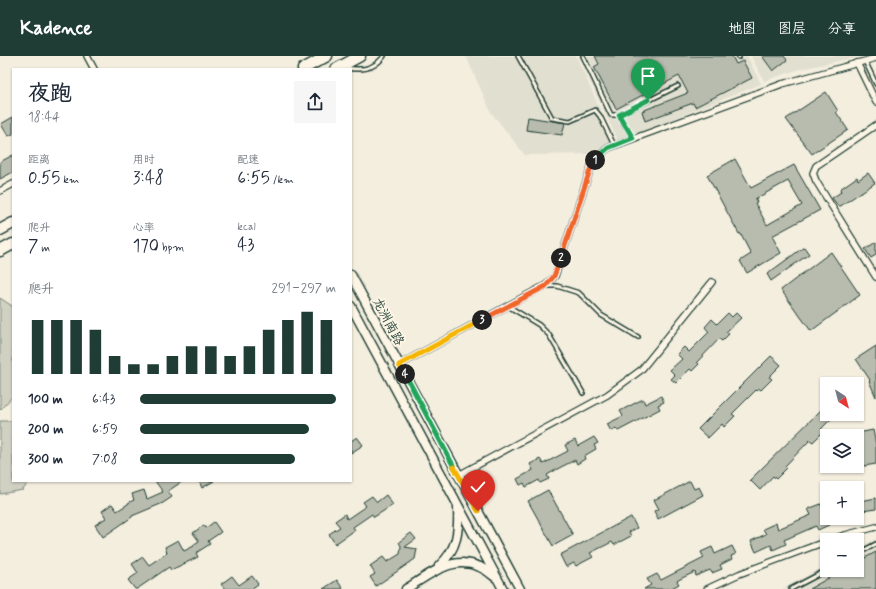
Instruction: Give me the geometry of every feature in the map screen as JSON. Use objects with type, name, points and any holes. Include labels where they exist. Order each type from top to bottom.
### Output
[{"type":"highway","points":[[305,68],[327,56]]},
{"type":"highway","points":[[339,68],[360,56]]},
{"type":"highway","points":[[0,230],[12,224]]},
{"type":"highway","points":[[0,251],[12,245]]},
{"type":"main road","name":"龙洲南路","points":[[352,277],[520,589]]},
{"type":"main road","name":"龙洲南路","points":[[352,308],[503,589]]},
{"type":"main road","points":[[433,572],[447,559],[454,544],[459,529],[458,506]]},
{"type":"main road","points":[[406,589],[449,564],[463,562],[489,571],[498,579]]},
{"type":"street","points":[[86,56],[93,68]]},
{"type":"street","points":[[399,365],[546,286],[554,276],[593,161],[608,148],[782,84],[876,58]]},
{"type":"street","points":[[857,63],[876,102]]},
{"type":"street","points":[[876,125],[816,166],[813,173],[816,182],[876,277]]},
{"type":"street","points":[[0,191],[12,185]]},
{"type":"street","points":[[459,475],[606,395],[641,370],[712,282]]},
{"type":"street","points":[[849,533],[876,527]]},
{"type":"street","points":[[707,589],[739,574],[820,544]]},
{"type":"lane","points":[[352,69],[372,68],[384,56]]},
{"type":"lane","points":[[518,56],[552,118],[570,121],[595,110],[600,116],[615,146]]},
{"type":"lane","points":[[582,56],[611,115],[619,115],[678,86]]},
{"type":"lane","points":[[864,61],[876,84]]},
{"type":"lane","points":[[872,78],[876,76]]},
{"type":"lane","points":[[619,115],[633,138]]},
{"type":"lane","points":[[546,286],[557,286],[579,293],[601,315],[638,337]]},
{"type":"lane","points":[[508,306],[539,325],[549,335],[583,393]]},
{"type":"lane","points":[[864,550],[876,544]]},
{"type":"lane","points":[[791,589],[820,574]]},
{"type":"shaded area","points":[[466,56],[576,56],[615,142],[591,154],[525,155],[491,112]]},
{"type":"shaded area","points":[[578,56],[747,56],[761,84],[618,141]]},
{"type":"shaded area","points":[[751,56],[863,56],[800,69],[764,81]]},
{"type":"shaded area","points":[[0,298],[12,306],[12,397],[0,410]]},
{"type":"shaded area","points":[[0,421],[12,421],[12,482],[28,482],[23,490],[0,494]]},
{"type":"shaded area","points":[[876,539],[876,589],[782,589],[820,569],[820,577],[864,577],[864,545]]},
{"type":"building","points":[[595,56],[732,56],[736,64],[743,61],[752,78],[695,107],[693,103],[645,121],[642,111],[688,93],[679,76],[616,109],[594,67],[599,64]]},
{"type":"building","points":[[762,56],[784,56],[787,60],[773,71]]},
{"type":"building","points":[[826,92],[838,111],[836,112],[848,130],[812,154],[786,119]]},
{"type":"building","points":[[528,117],[565,123],[562,135],[526,130]]},
{"type":"building","points":[[12,118],[12,134],[8,136],[1,124]]},
{"type":"building","points":[[12,156],[12,173],[0,179],[0,162]]},
{"type":"building","points":[[735,159],[751,188],[794,165],[820,210],[772,236],[781,253],[747,273],[740,261],[751,254],[707,175]],"holes":[[[788,181],[802,205],[767,225],[755,203],[757,202],[755,199]]]},
{"type":"building","points":[[868,173],[875,183],[839,207],[832,198],[841,192],[840,189],[857,177],[858,180]]},
{"type":"building","points":[[876,242],[876,255],[871,258],[865,249]]},
{"type":"building","points":[[804,247],[809,254],[771,281],[767,274]]},
{"type":"building","points":[[831,252],[860,295],[811,331],[781,290]]},
{"type":"building","points":[[728,313],[732,317],[736,313],[741,318],[726,332],[729,334],[722,341],[719,339],[697,362],[699,364],[692,371],[690,369],[676,383],[671,379],[675,375],[670,370],[682,359],[677,354],[684,347],[689,352],[709,332],[705,327],[712,319],[717,324]]},
{"type":"building","points":[[876,346],[876,397],[869,381],[870,380],[856,359]]},
{"type":"building","points":[[771,356],[781,365],[769,377],[772,379],[761,390],[758,388],[732,414],[735,416],[724,427],[722,424],[708,438],[698,429]]},
{"type":"building","points":[[661,396],[664,402],[658,405],[660,409],[618,431],[616,428],[611,431],[607,424],[623,416],[620,411],[643,399],[645,404]]},
{"type":"building","points":[[820,411],[820,421],[829,421],[820,429],[820,435],[813,442],[810,440],[785,466],[787,468],[776,479],[773,476],[760,490],[750,480]]},
{"type":"building","points":[[873,430],[876,445],[876,464],[864,466],[864,432]]},
{"type":"building","points":[[357,437],[363,445],[352,452],[352,440]]},
{"type":"building","points":[[594,437],[598,443],[594,445],[596,449],[584,456],[585,459],[577,464],[575,460],[561,467],[547,475],[549,479],[540,483],[539,480],[526,487],[524,483],[520,485],[517,479],[533,470],[530,464],[540,459],[543,464],[568,451],[565,445],[575,440],[578,446]]},
{"type":"building","points":[[690,481],[694,489],[699,487],[703,495],[658,519],[654,511],[659,509],[654,500]]},
{"type":"building","points":[[156,482],[182,482],[168,491],[172,497],[163,503],[132,516],[103,537],[95,525],[106,518],[102,511],[112,504],[117,511],[134,500],[132,494],[144,490],[147,499],[163,492]]},
{"type":"building","points":[[199,482],[212,482],[202,488]]},
{"type":"building","points":[[548,490],[573,535],[553,546],[528,501]]},
{"type":"building","points":[[386,495],[393,505],[374,517],[372,514],[353,527],[355,530],[335,544],[329,534],[340,527],[335,521],[345,514],[347,519],[366,506],[363,502],[372,496],[377,502]]},
{"type":"building","points":[[876,498],[876,509],[864,511],[864,500]]},
{"type":"building","points":[[820,504],[820,525],[829,525],[818,530],[816,526],[784,540],[786,544],[773,550],[771,545],[756,552],[751,541],[766,534],[763,529],[776,523],[778,529],[811,515],[808,509]]},
{"type":"building","points":[[631,517],[637,528],[629,532],[631,536],[614,545],[612,542],[590,553],[593,557],[576,566],[574,563],[566,567],[560,555]]},
{"type":"building","points":[[214,522],[221,532],[208,541],[210,544],[196,553],[198,557],[171,570],[169,567],[137,589],[135,589],[128,580],[138,573],[132,564],[143,557],[149,565],[167,553],[165,547],[178,540],[184,551],[194,546],[193,545],[199,541],[193,533],[204,525],[206,528]]},
{"type":"building","points":[[411,533],[416,539],[405,547],[417,549],[415,559],[376,586],[370,577],[375,574],[370,566],[383,557],[387,562],[400,554],[401,546],[399,542]]},
{"type":"building","points":[[732,546],[736,554],[731,556],[732,559],[720,565],[722,569],[712,573],[710,570],[696,576],[695,572],[677,581],[679,584],[670,589],[644,589],[651,585],[647,579],[657,574],[661,580],[704,558],[701,552],[712,547],[715,554]]},
{"type":"building","points":[[876,552],[876,589],[809,589],[830,577],[864,577],[864,558]]},
{"type":"building","points":[[232,576],[239,585],[252,576],[258,584],[251,589],[225,589],[221,584]]},
{"type":"building","points":[[337,580],[343,589],[323,589]]},
{"type":"route","points":[[478,511],[399,365],[546,286],[554,276],[593,161],[608,148],[633,138],[619,115],[648,100]]}]
